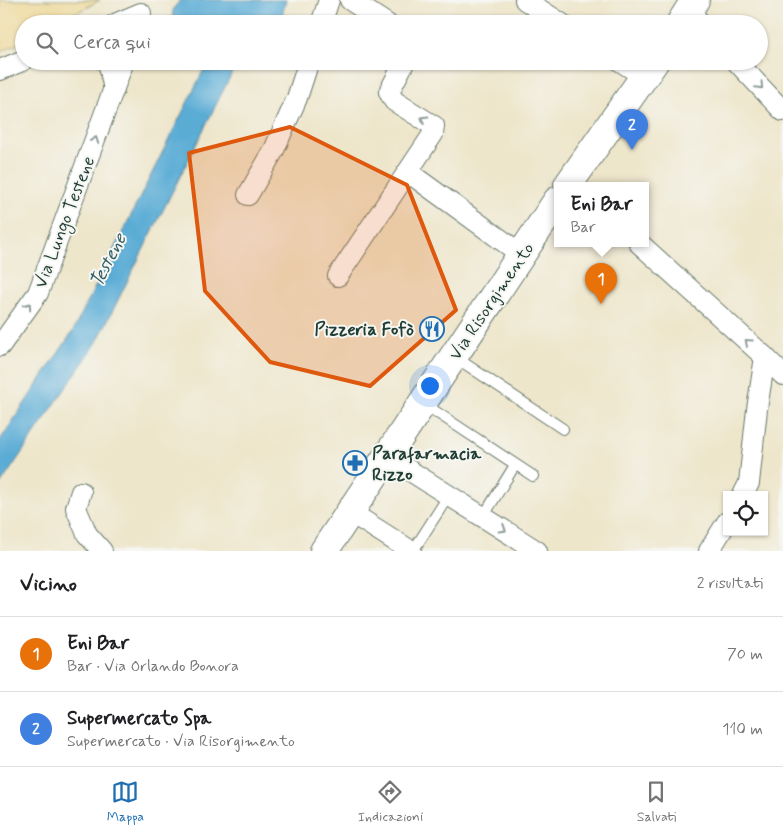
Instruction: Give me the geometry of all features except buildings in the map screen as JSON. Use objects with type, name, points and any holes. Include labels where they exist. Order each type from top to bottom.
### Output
[{"type":"main road","name":"Via Risorgimento","points":[[572,182],[649,70]]},
{"type":"main road","name":"Via Risorgimento","points":[[324,551],[554,208]]},
{"type":"street","points":[[324,15],[329,0]]},
{"type":"street","points":[[350,0],[373,15]]},
{"type":"street","points":[[525,0],[548,15]]},
{"type":"street","points":[[0,70],[15,64]]},
{"type":"street","points":[[110,70],[114,90]]},
{"type":"street","name":"Via Lungo Testene","points":[[0,346],[38,293],[121,70]]},
{"type":"street","points":[[248,195],[274,150],[297,98],[306,70]]},
{"type":"street","points":[[338,276],[433,134],[434,126],[394,100],[389,92],[400,70]]},
{"type":"street","points":[[744,70],[783,111]]},
{"type":"street","points":[[408,172],[522,255]]},
{"type":"street","points":[[643,247],[783,375]]},
{"type":"street","points":[[745,491],[749,483],[765,357]]},
{"type":"street","points":[[388,456],[537,551]]},
{"type":"street","points":[[81,492],[76,508],[87,534],[102,551]]},
{"type":"street","points":[[350,512],[412,551]]},
{"type":"street","points":[[709,551],[723,528]]},
{"type":"lane","points":[[454,357],[563,430]]},
{"type":"lane","points":[[423,403],[533,476]]},
{"type":"lane","points":[[483,517],[515,465]]},
{"type":"lane","points":[[412,551],[449,495]]},
{"type":"highlighted area","points":[[290,127],[407,185],[456,310],[370,386],[270,362],[205,291],[189,153]]},
{"type":"sand","points":[[0,0],[100,0],[72,15],[15,15],[15,45],[0,52]]},
{"type":"water","points":[[181,0],[286,0],[282,15],[173,15],[176,5]]},
{"type":"water","points":[[204,70],[233,70],[97,342],[0,485],[0,440],[73,331]]},
{"type":"place","name":"Supermercato Spa","points":[[632,150]]},
{"type":"place","name":"Eni Bar","points":[[601,304]]},
{"type":"place","name":"Pizzeria Fofò","points":[[432,329]]},
{"type":"place","name":"Parafarmacia Rizzo","points":[[355,463]]},
{"type":"water label","name":"Testene","points":[[107,260]]}]
